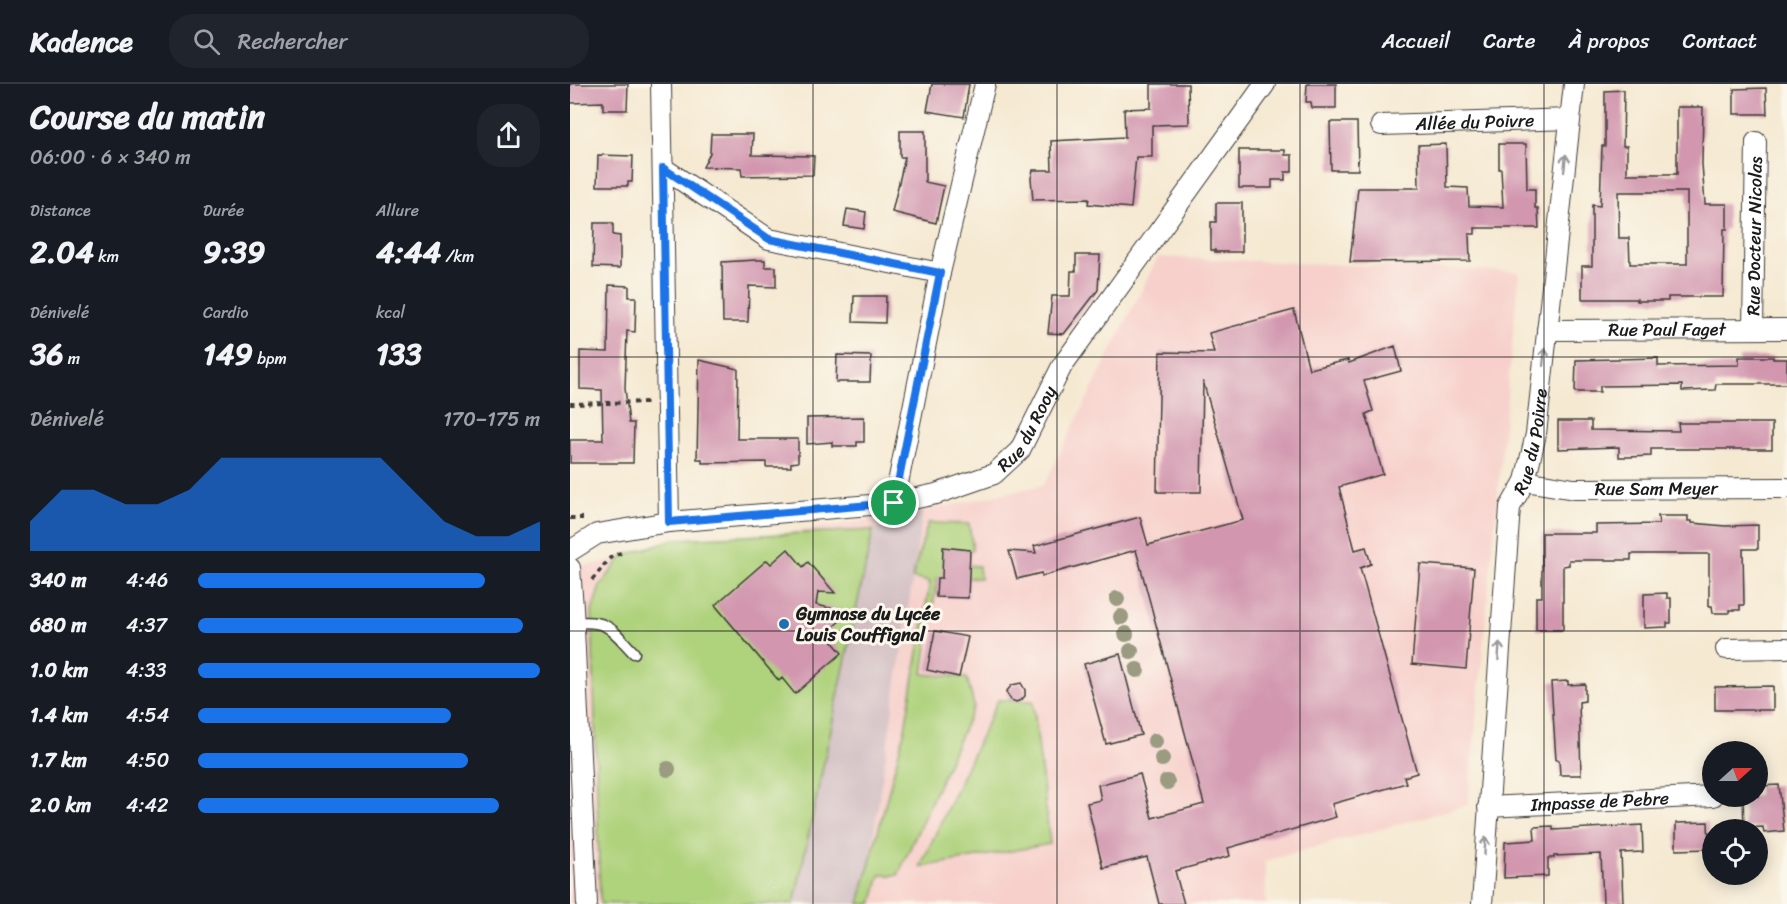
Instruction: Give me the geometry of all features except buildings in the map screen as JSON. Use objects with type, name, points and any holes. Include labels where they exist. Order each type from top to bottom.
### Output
[{"type":"street","points":[[661,84],[669,522]]},
{"type":"street","points":[[894,503],[940,273],[985,84]]},
{"type":"street","name":"Rue du Rooy","points":[[570,551],[597,534],[669,522],[894,503],[936,495],[994,474],[1020,450],[1062,366],[1265,84]]},
{"type":"street","name":"Rue du Poivre","points":[[1482,904],[1510,507],[1525,481],[1536,434],[1574,84]]},
{"type":"street","name":"Allée du Poivre","points":[[1381,125],[1570,119]]},
{"type":"street","name":"Rue Docteur Nicolas","points":[[1753,329],[1756,142]]},
{"type":"street","points":[[663,168],[769,239],[940,273]]},
{"type":"street","name":"Rue Paul Faget","points":[[1547,330],[1787,329]]},
{"type":"street","name":"Rue Sam Meyer","points":[[1525,481],[1574,489],[1787,488]]},
{"type":"street","points":[[570,568],[587,904]]},
{"type":"street","points":[[1726,649],[1787,648]]},
{"type":"street","name":"Impasse de Pebre","points":[[1488,807],[1702,797]]},
{"type":"lane","points":[[574,623],[592,621],[610,628],[634,653]]},
{"type":"path","points":[[570,404],[667,402]]},
{"type":"shaded area","points":[[1158,257],[1519,272],[1468,805],[1265,861],[1266,904],[570,904],[570,562],[580,566],[923,511],[1044,485]]},
{"type":"shaded area","points":[[923,511],[863,904],[795,904],[873,530]]},
{"type":"green space","points":[[928,523],[969,524],[973,550],[943,548],[943,564],[979,566],[980,578],[937,578],[923,674],[967,678],[974,706],[898,875],[880,875],[872,904],[859,904],[905,729],[930,582],[912,578]]},
{"type":"green space","points":[[873,530],[794,904],[600,904],[592,611],[600,586],[623,556],[674,539]]},
{"type":"green space","points":[[998,700],[1033,701],[1050,844],[920,867]]},
{"type":"place","name":"Gymnase du Lycée Louis Couffignal","points":[[784,624]]},
{"type":"route","points":[[663,168],[769,239],[940,273],[894,503],[669,522],[663,168]]}]
